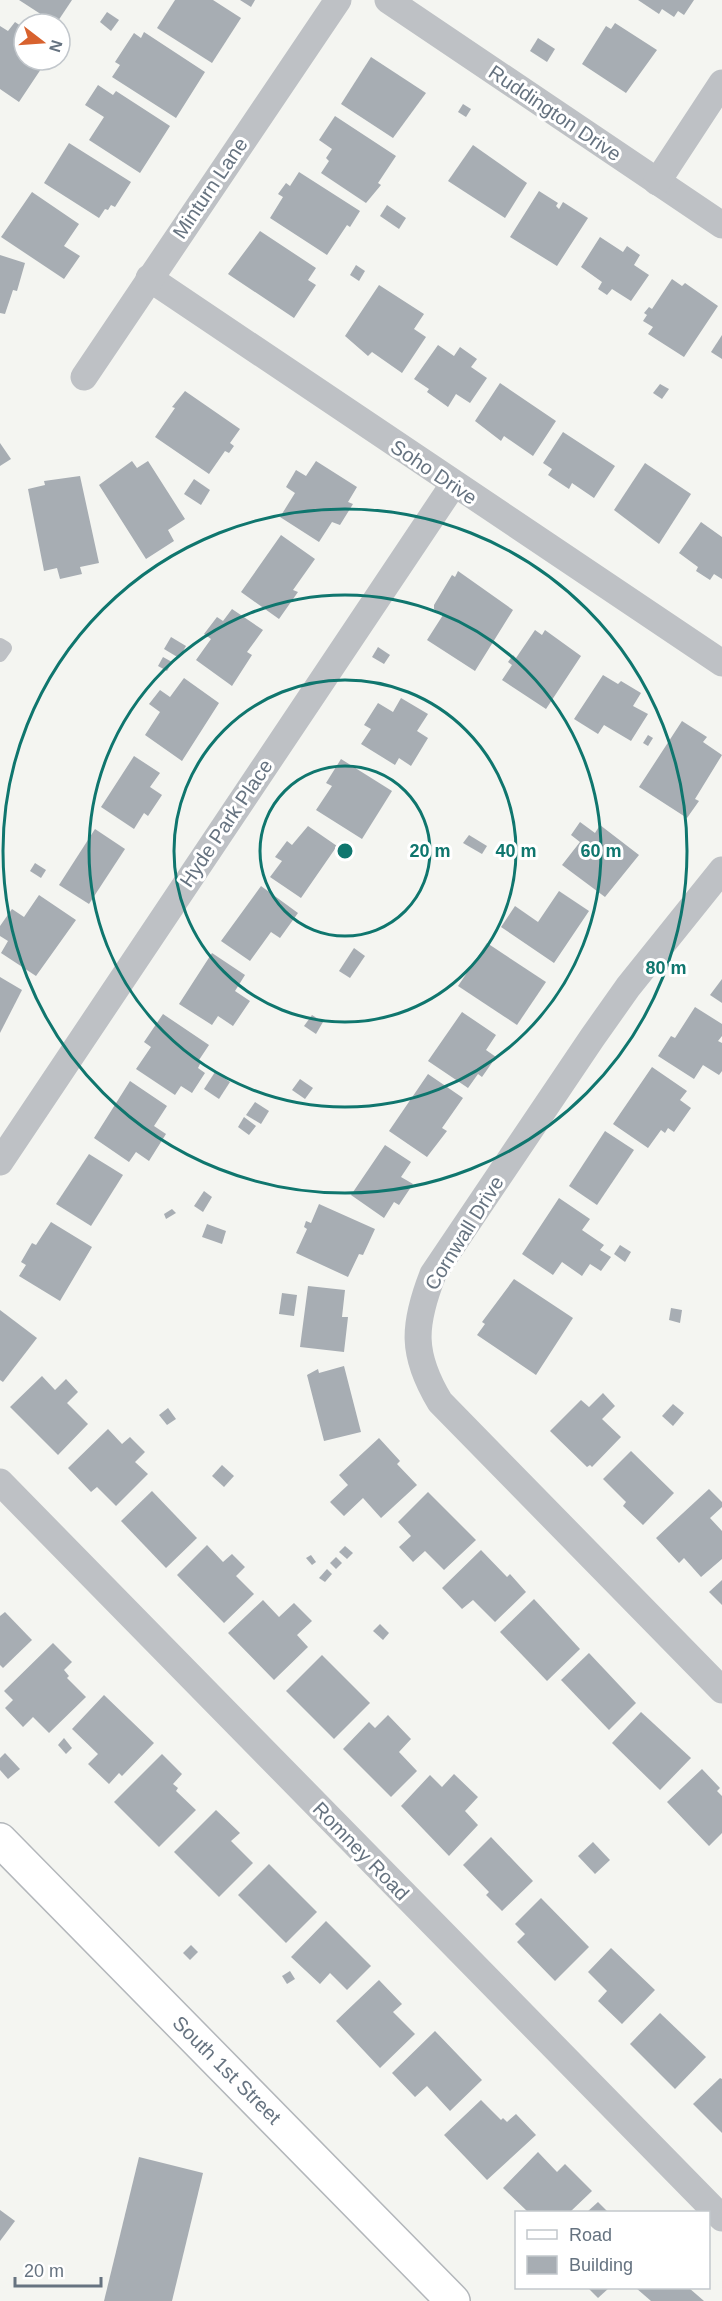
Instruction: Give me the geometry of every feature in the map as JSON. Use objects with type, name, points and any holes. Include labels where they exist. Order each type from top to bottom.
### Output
[{"type":"main road","name":"South 1st Street","points":[[0,1840],[453,2301]]},
{"type":"street","name":"Minturn Lane","points":[[84,377],[148,278],[338,0]]},
{"type":"street","name":"Ruddington Drive","points":[[388,0],[722,225]]},
{"type":"street","points":[[657,182],[722,83]]},
{"type":"street","name":"Soho Drive","points":[[148,278],[453,485],[722,663]]},
{"type":"street","name":"Hyde Park Place","points":[[0,1162],[453,485]]},
{"type":"street","name":"Cornwall Drive","points":[[722,870],[604,1021],[433,1274],[421,1305],[416,1333],[427,1380],[440,1402],[722,1690]]},
{"type":"street","name":"Romney Road","points":[[0,1482],[722,2218]]},
{"type":"lane","points":[[0,645],[5,648],[0,655]]},
{"type":"building","points":[[19,0],[72,0],[64,12],[38,12]]},
{"type":"building","points":[[175,0],[213,0],[241,18],[212,63],[157,28]]},
{"type":"building","points":[[240,0],[255,0],[251,7]]},
{"type":"building","points":[[638,0],[694,0],[684,15],[678,11],[674,17],[662,9],[659,14]]},
{"type":"building","points":[[107,12],[119,20],[111,31],[100,22]]},
{"type":"building","points":[[615,23],[657,50],[626,93],[582,64],[606,26],[611,29]]},
{"type":"building","points":[[0,26],[8,31],[12,26],[12,72],[39,72],[19,102],[0,89]]},
{"type":"building","points":[[144,32],[205,72],[176,118],[112,77],[120,65],[115,62],[134,33],[141,38]]},
{"type":"building","points":[[538,38],[555,49],[547,62],[530,51]]},
{"type":"building","points":[[371,57],[426,93],[393,138],[341,104]]},
{"type":"building","points":[[98,85],[113,95],[116,91],[170,126],[140,173],[89,140],[104,117],[85,105]]},
{"type":"building","points":[[463,104],[471,109],[466,117],[458,112]]},
{"type":"building","points":[[335,116],[396,156],[378,183],[381,185],[366,203],[321,173],[329,161],[326,158],[332,149],[319,140]]},
{"type":"building","points":[[69,143],[131,182],[115,207],[111,205],[108,210],[105,209],[99,218],[44,183]]},
{"type":"building","points":[[473,145],[527,183],[505,218],[448,181]]},
{"type":"building","points":[[299,172],[360,211],[350,227],[347,225],[327,255],[270,218],[283,197],[278,194],[286,183],[290,186]]},
{"type":"building","points":[[539,191],[558,203],[556,206],[559,209],[563,202],[588,218],[557,266],[510,237]]},
{"type":"building","points":[[32,192],[79,224],[64,246],[80,256],[64,279],[1,237]]},
{"type":"building","points":[[387,205],[406,218],[399,229],[380,216]]},
{"type":"building","points":[[260,231],[316,268],[308,280],[316,285],[294,318],[228,274]]},
{"type":"building","points":[[600,237],[623,252],[627,246],[640,255],[634,265],[649,275],[631,301],[612,289],[607,295],[598,289],[602,282],[581,267]]},
{"type":"building","points":[[0,255],[25,263],[17,291],[13,290],[5,314],[0,313]]},
{"type":"building","points":[[356,265],[365,271],[359,281],[350,275]]},
{"type":"building","points":[[672,279],[682,286],[685,283],[718,306],[684,357],[648,334],[653,327],[643,321],[647,315],[644,313],[649,307],[652,309]]},
{"type":"building","points":[[379,285],[424,314],[414,329],[426,337],[402,373],[372,352],[368,356],[345,336]]},
{"type":"building","points":[[722,335],[722,359],[711,352]]},
{"type":"building","points":[[438,345],[454,356],[460,347],[477,359],[471,367],[487,378],[470,403],[456,394],[448,407],[427,392],[429,389],[414,379]]},
{"type":"building","points":[[500,383],[556,421],[533,456],[504,436],[501,441],[475,421]]},
{"type":"building","points":[[660,384],[669,389],[662,399],[653,393]]},
{"type":"building","points":[[185,391],[240,429],[230,443],[234,446],[229,453],[225,451],[209,474],[155,437],[175,408],[172,407]]},
{"type":"building","points":[[563,432],[615,466],[594,498],[572,483],[569,489],[548,475],[552,469],[543,463]]},
{"type":"building","points":[[0,443],[11,459],[0,466]]},
{"type":"building","points":[[132,461],[137,468],[148,461],[185,519],[168,530],[174,541],[146,559],[99,485]]},
{"type":"building","points":[[316,461],[357,487],[348,502],[353,504],[340,525],[332,522],[319,542],[280,517],[295,493],[286,487],[296,470],[306,476]]},
{"type":"building","points":[[645,463],[691,494],[659,544],[614,510]]},
{"type":"building","points":[[80,476],[99,563],[80,567],[82,574],[60,579],[57,568],[44,571],[28,489],[45,485],[44,481]]},
{"type":"building","points":[[194,479],[210,490],[201,505],[184,494]]},
{"type":"building","points":[[701,522],[722,537],[722,579],[714,574],[710,580],[696,571],[698,567],[679,553]]},
{"type":"building","points":[[281,535],[315,559],[293,590],[298,592],[279,619],[241,592]]},
{"type":"building","points":[[458,571],[513,610],[475,671],[427,640],[443,615],[434,609],[434,605],[452,575],[455,577]]},
{"type":"building","points":[[232,609],[263,630],[247,652],[252,655],[232,686],[196,660],[211,639],[204,634],[217,617],[223,621]]},
{"type":"building","points":[[535,630],[542,635],[545,630],[581,656],[546,709],[502,680],[512,665],[508,662],[513,655],[516,658]]},
{"type":"building","points":[[171,637],[186,646],[179,658],[164,649]]},
{"type":"building","points":[[378,647],[390,655],[384,664],[372,657]]},
{"type":"building","points":[[163,657],[172,662],[167,671],[158,666]]},
{"type":"building","points":[[603,675],[618,684],[621,681],[641,693],[633,706],[648,714],[631,741],[604,725],[598,734],[574,719]]},
{"type":"building","points":[[184,678],[219,703],[182,761],[145,735],[160,712],[149,704],[160,690],[170,697]]},
{"type":"building","points":[[401,698],[428,714],[417,731],[428,738],[411,766],[399,758],[395,765],[361,744],[371,729],[364,725],[378,703],[393,712]]},
{"type":"building","points":[[682,721],[707,737],[703,742],[722,755],[695,799],[699,801],[687,818],[639,787]]},
{"type":"building","points":[[648,735],[653,738],[648,746],[643,743]]},
{"type":"building","points":[[134,756],[160,773],[150,787],[162,795],[148,816],[144,813],[134,829],[101,807]]},
{"type":"building","points":[[341,759],[392,791],[362,839],[316,810],[332,786],[326,783]]},
{"type":"building","points":[[580,822],[595,833],[600,825],[639,855],[605,897],[562,865],[580,842],[571,835]]},
{"type":"building","points":[[308,826],[337,846],[301,898],[270,877],[282,861],[275,857],[287,841],[292,845]]},
{"type":"building","points":[[95,829],[125,849],[89,904],[59,885]]},
{"type":"building","points":[[469,835],[487,846],[482,854],[463,843]]},
{"type":"building","points":[[35,863],[46,870],[41,878],[30,871]]},
{"type":"building","points":[[261,886],[298,913],[280,938],[271,932],[250,961],[221,941]]},
{"type":"building","points":[[559,891],[589,911],[554,963],[501,927],[515,906],[538,922]]},
{"type":"building","points":[[39,895],[76,920],[36,976],[1,953],[8,941],[0,936],[0,926],[12,909],[24,917]]},
{"type":"building","points":[[487,943],[546,982],[517,1025],[458,986]]},
{"type":"building","points":[[354,948],[365,956],[350,978],[339,971]]},
{"type":"building","points":[[212,953],[245,975],[235,991],[250,1001],[233,1026],[218,1016],[212,1025],[179,1004]]},
{"type":"building","points":[[0,977],[22,990],[0,1033]]},
{"type":"building","points":[[722,979],[722,1003],[710,995]]},
{"type":"building","points":[[695,1007],[722,1024],[722,1036],[718,1041],[722,1043],[722,1071],[719,1075],[703,1065],[694,1079],[658,1056],[671,1036],[675,1038]]},
{"type":"building","points":[[462,1012],[496,1035],[486,1050],[496,1057],[482,1077],[478,1074],[468,1088],[428,1061]]},
{"type":"building","points":[[163,1014],[209,1045],[199,1060],[201,1062],[198,1068],[205,1073],[192,1093],[181,1086],[175,1095],[136,1069],[151,1047],[144,1042]]},
{"type":"building","points":[[312,1015],[323,1022],[316,1034],[304,1026]]},
{"type":"building","points":[[652,1067],[687,1091],[680,1100],[691,1108],[674,1132],[668,1128],[665,1133],[661,1130],[648,1148],[613,1124]]},
{"type":"building","points":[[215,1072],[230,1082],[219,1099],[204,1089]]},
{"type":"building","points":[[428,1074],[463,1098],[442,1128],[447,1131],[427,1157],[389,1131]]},
{"type":"building","points":[[300,1079],[313,1088],[305,1099],[292,1090]]},
{"type":"building","points":[[130,1081],[167,1106],[154,1126],[166,1134],[149,1161],[136,1152],[129,1162],[94,1138]]},
{"type":"building","points":[[255,1102],[269,1111],[261,1124],[246,1115]]},
{"type":"building","points":[[244,1117],[256,1126],[249,1135],[238,1127]]},
{"type":"building","points":[[605,1131],[634,1150],[597,1205],[569,1186]]},
{"type":"building","points":[[385,1145],[411,1162],[401,1177],[413,1184],[399,1205],[394,1202],[384,1218],[351,1195]]},
{"type":"building","points":[[89,1154],[123,1175],[91,1226],[56,1204]]},
{"type":"building","points":[[204,1191],[212,1197],[203,1212],[194,1206]]},
{"type":"building","points":[[559,1198],[590,1219],[582,1230],[604,1245],[600,1250],[611,1257],[601,1271],[590,1264],[582,1276],[562,1262],[553,1275],[522,1254]]},
{"type":"building","points":[[319,1204],[375,1229],[363,1255],[359,1254],[348,1277],[296,1253],[307,1229],[304,1227],[306,1221],[311,1223]]},
{"type":"building","points":[[172,1209],[176,1213],[166,1219],[164,1214]]},
{"type":"building","points":[[51,1222],[92,1247],[60,1301],[19,1276],[26,1265],[21,1262],[32,1243],[36,1245]]},
{"type":"building","points":[[207,1224],[226,1231],[222,1244],[202,1237]]},
{"type":"building","points":[[620,1245],[631,1252],[625,1262],[614,1254]]},
{"type":"building","points":[[514,1279],[573,1318],[536,1375],[477,1335],[485,1324],[482,1322]]},
{"type":"building","points":[[308,1286],[345,1290],[342,1317],[348,1317],[344,1352],[300,1347]]},
{"type":"building","points":[[282,1293],[297,1295],[294,1316],[279,1314]]},
{"type":"building","points":[[671,1308],[682,1310],[680,1323],[669,1320]]},
{"type":"building","points":[[0,1310],[37,1338],[3,1382],[0,1380]]},
{"type":"building","points":[[344,1366],[361,1432],[324,1441],[307,1375],[318,1369],[319,1373]]},
{"type":"building","points":[[42,1376],[55,1390],[66,1379],[78,1392],[67,1403],[88,1424],[58,1455],[10,1407]]},
{"type":"building","points":[[603,1393],[615,1406],[602,1419],[621,1437],[592,1467],[590,1465],[587,1467],[550,1431],[581,1400],[589,1407]]},
{"type":"building","points":[[673,1404],[684,1413],[673,1426],[662,1416]]},
{"type":"building","points":[[168,1408],[176,1419],[167,1425],[159,1415]]},
{"type":"building","points":[[108,1429],[122,1444],[130,1437],[145,1452],[135,1462],[148,1474],[116,1506],[97,1487],[91,1492],[68,1468]]},
{"type":"building","points":[[379,1438],[400,1461],[397,1464],[417,1485],[381,1518],[363,1498],[344,1516],[330,1502],[348,1485],[339,1475]]},
{"type":"building","points":[[631,1451],[674,1493],[643,1525],[623,1506],[626,1502],[603,1479]]},
{"type":"building","points":[[222,1465],[234,1476],[224,1487],[212,1476]]},
{"type":"building","points":[[709,1489],[722,1502],[722,1507],[710,1518],[722,1531],[722,1559],[701,1577],[684,1558],[679,1563],[656,1538]]},
{"type":"building","points":[[152,1491],[197,1538],[166,1568],[121,1521]]},
{"type":"building","points":[[428,1492],[476,1540],[444,1570],[425,1551],[413,1562],[399,1547],[411,1536],[398,1522]]},
{"type":"building","points":[[207,1545],[223,1562],[232,1554],[245,1567],[236,1576],[254,1594],[224,1623],[177,1575]]},
{"type":"building","points":[[345,1546],[353,1553],[347,1559],[339,1552]]},
{"type":"building","points":[[481,1550],[507,1577],[510,1574],[526,1592],[495,1622],[473,1600],[462,1609],[442,1588]]},
{"type":"building","points":[[311,1555],[316,1562],[312,1565],[306,1558]]},
{"type":"building","points":[[336,1557],[342,1563],[336,1569],[330,1563]]},
{"type":"building","points":[[327,1569],[332,1574],[325,1582],[319,1578]]},
{"type":"building","points":[[722,1580],[722,1605],[709,1592]]},
{"type":"building","points":[[534,1599],[580,1649],[547,1681],[500,1632]]},
{"type":"building","points":[[263,1600],[279,1617],[294,1603],[312,1621],[297,1635],[308,1647],[274,1680],[228,1633]]},
{"type":"building","points":[[5,1612],[32,1640],[3,1668],[0,1665],[0,1616]]},
{"type":"building","points":[[380,1624],[389,1633],[383,1640],[373,1631]]},
{"type":"building","points":[[53,1643],[72,1662],[64,1670],[69,1676],[67,1678],[86,1697],[49,1733],[33,1717],[23,1727],[5,1708],[13,1700],[4,1691]]},
{"type":"building","points":[[589,1653],[636,1703],[609,1730],[561,1680]]},
{"type":"building","points":[[322,1655],[370,1703],[334,1739],[286,1691]]},
{"type":"building","points":[[104,1695],[154,1743],[122,1776],[119,1773],[109,1784],[88,1764],[98,1754],[72,1729]]},
{"type":"building","points":[[641,1712],[691,1758],[660,1790],[612,1743]]},
{"type":"building","points":[[388,1715],[411,1739],[399,1752],[417,1771],[391,1797],[343,1749],[369,1722],[375,1728]]},
{"type":"building","points":[[64,1738],[72,1748],[66,1754],[58,1745]]},
{"type":"building","points":[[5,1753],[20,1769],[8,1779],[0,1770],[0,1758]]},
{"type":"building","points":[[162,1754],[182,1774],[173,1784],[178,1788],[176,1791],[196,1810],[159,1847],[114,1802]]},
{"type":"building","points":[[702,1769],[720,1788],[717,1791],[722,1796],[722,1833],[709,1846],[667,1802]]},
{"type":"building","points":[[454,1774],[478,1797],[465,1811],[478,1825],[449,1856],[401,1806],[430,1775],[442,1787]]},
{"type":"building","points":[[216,1810],[240,1833],[231,1841],[253,1863],[219,1897],[174,1852]]},
{"type":"building","points":[[491,1837],[533,1881],[502,1911],[486,1895],[489,1892],[463,1865]]},
{"type":"building","points":[[593,1842],[610,1860],[595,1874],[578,1856]]},
{"type":"building","points":[[269,1864],[317,1912],[286,1943],[238,1895]]},
{"type":"building","points":[[541,1898],[589,1947],[555,1981],[517,1942],[525,1934],[515,1924]]},
{"type":"building","points":[[326,1921],[371,1966],[347,1990],[330,1973],[320,1984],[291,1957]]},
{"type":"building","points":[[191,1945],[198,1952],[190,1960],[183,1953]]},
{"type":"building","points":[[611,1948],[655,1990],[622,2024],[598,2001],[607,1991],[588,1972]]},
{"type":"building","points":[[290,1971],[295,1979],[287,1984],[282,1976]]},
{"type":"building","points":[[379,1980],[402,2004],[393,2012],[415,2034],[380,2068],[336,2021]]},
{"type":"building","points":[[660,2013],[706,2057],[675,2089],[630,2044]]},
{"type":"building","points":[[435,2031],[482,2080],[450,2111],[427,2086],[415,2097],[392,2073]]},
{"type":"building","points":[[720,2078],[722,2079],[722,2133],[693,2104]]},
{"type":"building","points":[[481,2100],[501,2120],[503,2118],[507,2122],[516,2114],[536,2135],[487,2180],[444,2135]]},
{"type":"building","points":[[538,2152],[557,2172],[565,2164],[592,2191],[571,2211],[527,2211],[503,2188]]},
{"type":"building","points":[[139,2157],[203,2173],[172,2301],[104,2301]]},
{"type":"building","points":[[598,2202],[607,2211],[588,2211]]},
{"type":"building","points":[[0,2210],[15,2221],[0,2241]]},
{"type":"building","points":[[589,2289],[608,2289],[598,2298]]},
{"type":"building","points":[[637,2289],[690,2289],[704,2301],[651,2301]]}]
